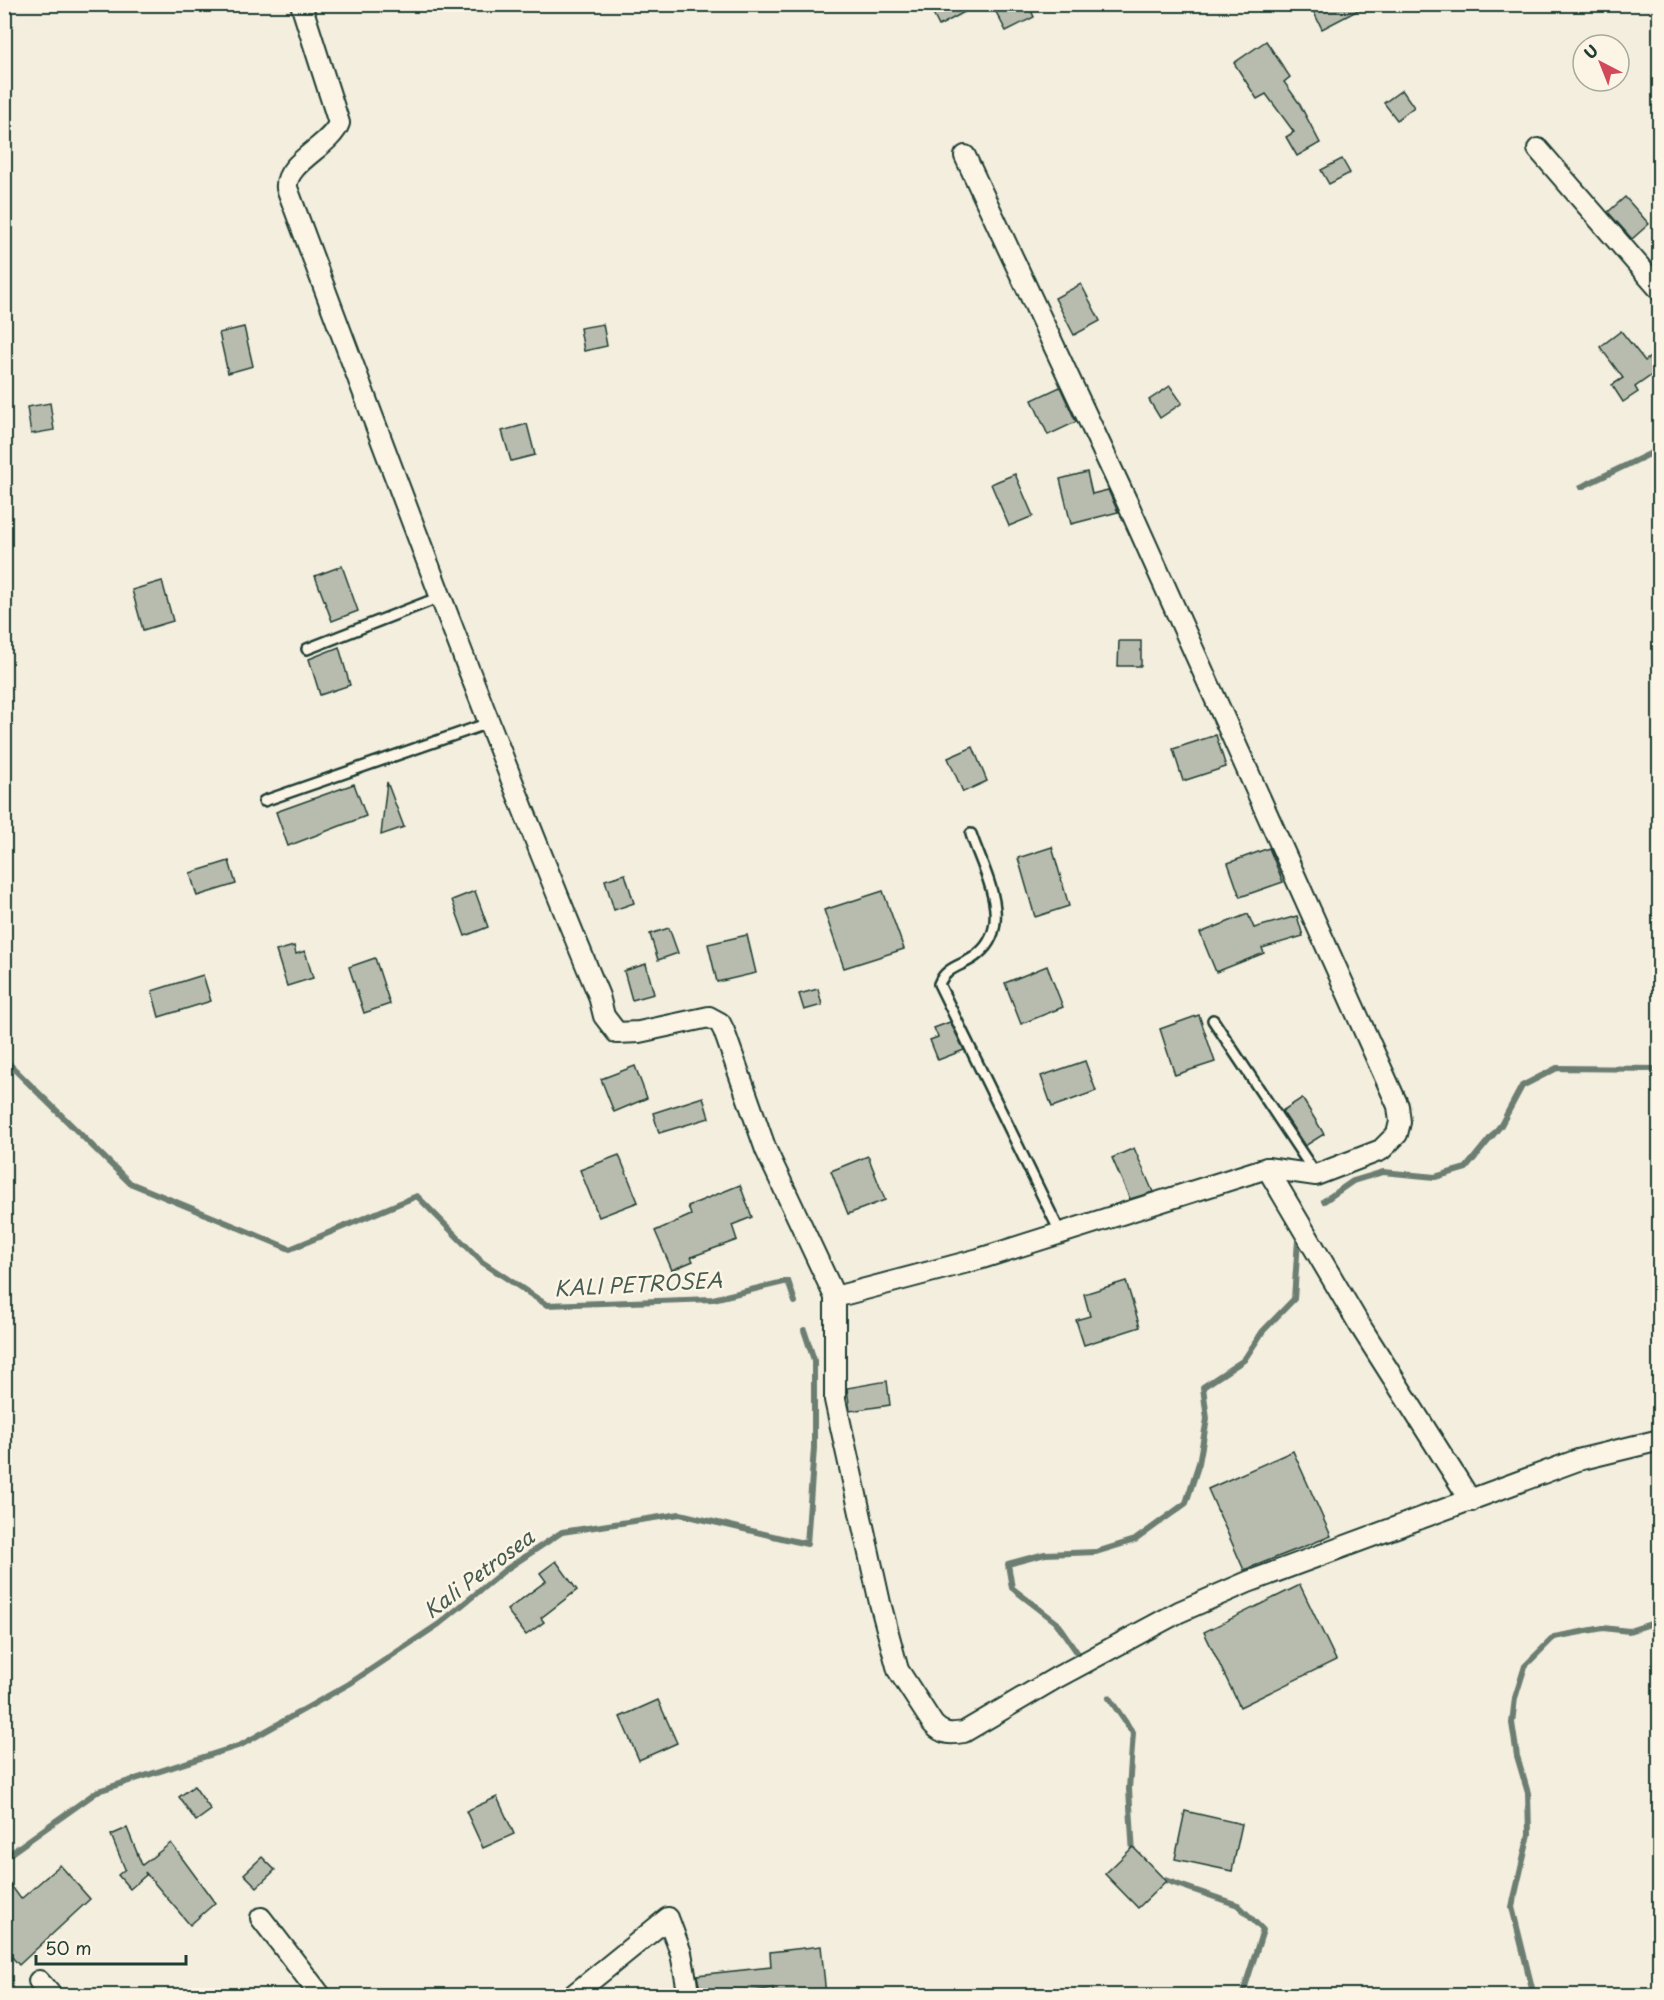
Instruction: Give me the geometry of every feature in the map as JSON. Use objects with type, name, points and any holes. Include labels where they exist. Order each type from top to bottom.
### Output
[{"type":"street","points":[[301,4],[339,123],[332,134],[290,172],[287,188],[440,597],[611,1028],[617,1033],[639,1032],[709,1017],[720,1023],[766,1149],[835,1298],[835,1400],[880,1602],[898,1670],[940,1731],[949,1734],[964,1732],[1056,1678],[1179,1612],[1248,1582],[1578,1460],[1659,1440]]},
{"type":"street","points":[[1538,149],[1659,290]]},
{"type":"street","points":[[835,1298],[979,1259],[1267,1168],[1316,1175],[1381,1150],[1391,1142],[1400,1122],[1398,1106],[1132,513],[965,156]]},
{"type":"street","points":[[1267,1168],[1359,1324],[1471,1501]]},
{"type":"street","points":[[572,1995],[668,1917],[681,1953],[689,1995]]},
{"type":"street","points":[[261,1918],[321,1995]]},
{"type":"lane","points":[[307,649],[440,597]]},
{"type":"lane","points":[[264,801],[489,723]]},
{"type":"lane","points":[[971,834],[997,912],[995,926],[990,940],[978,955],[947,971],[939,984],[1060,1232]]},
{"type":"lane","points":[[1213,1020],[1316,1175]]},
{"type":"building","points":[[928,4],[979,4],[939,26]]},
{"type":"building","points":[[1006,4],[1028,4],[1034,17],[1006,31],[995,10]]},
{"type":"building","points":[[1310,4],[1370,4],[1322,29]]},
{"type":"building","points":[[1266,41],[1290,77],[1284,82],[1299,103],[1320,143],[1297,156],[1286,137],[1294,132],[1266,94],[1257,99],[1234,63]]},
{"type":"building","points":[[1402,90],[1414,107],[1397,120],[1384,103]]},
{"type":"building","points":[[1342,159],[1350,173],[1329,184],[1321,170]]},
{"type":"building","points":[[1625,197],[1649,224],[1632,239],[1608,212]]},
{"type":"building","points":[[1081,284],[1100,321],[1074,335],[1055,298]]},
{"type":"building","points":[[603,324],[607,346],[584,351],[580,328]]},
{"type":"building","points":[[244,327],[253,366],[228,373],[219,333]]},
{"type":"building","points":[[1621,331],[1645,361],[1659,350],[1659,370],[1635,387],[1638,392],[1623,402],[1612,385],[1623,378],[1600,347]]},
{"type":"building","points":[[1170,386],[1182,403],[1160,418],[1149,400]]},
{"type":"building","points":[[1060,387],[1076,422],[1048,435],[1032,400]]},
{"type":"building","points":[[50,403],[54,430],[31,434],[27,407]]},
{"type":"building","points":[[527,424],[535,455],[511,461],[502,431]]},
{"type":"building","points":[[1087,472],[1092,494],[1108,490],[1118,512],[1071,524],[1060,479]]},
{"type":"building","points":[[1015,474],[1033,516],[1009,526],[991,484]]},
{"type":"building","points":[[342,566],[358,611],[332,621],[315,576]]},
{"type":"building","points":[[162,581],[173,621],[143,630],[132,590]]},
{"type":"building","points":[[1119,641],[1141,641],[1141,666],[1118,666]]},
{"type":"building","points":[[339,647],[350,685],[320,695],[309,659]]},
{"type":"building","points":[[1216,735],[1226,767],[1183,781],[1173,749]]},
{"type":"building","points":[[973,747],[987,781],[963,792],[948,758]]},
{"type":"building","points":[[387,782],[404,827],[381,835]]},
{"type":"building","points":[[354,784],[366,816],[288,846],[276,812]]},
{"type":"building","points":[[1052,847],[1069,906],[1035,917],[1018,858]]},
{"type":"building","points":[[1269,848],[1283,882],[1240,897],[1228,863]]},
{"type":"building","points":[[229,861],[236,884],[197,896],[190,873]]},
{"type":"building","points":[[625,874],[634,903],[614,910],[605,880]]},
{"type":"building","points":[[475,891],[488,927],[465,936],[452,900]]},
{"type":"building","points":[[883,891],[904,949],[844,968],[824,910]]},
{"type":"building","points":[[1248,914],[1254,928],[1297,916],[1303,936],[1262,948],[1264,953],[1216,972],[1200,933]]},
{"type":"building","points":[[669,928],[678,953],[658,960],[650,934]]},
{"type":"building","points":[[747,935],[756,973],[717,982],[708,944]]},
{"type":"building","points":[[294,946],[296,954],[305,951],[313,978],[287,986],[276,951]]},
{"type":"building","points":[[375,958],[390,1004],[364,1013],[349,967]]},
{"type":"building","points":[[646,964],[654,994],[632,1000],[624,971]]},
{"type":"building","points":[[1047,966],[1063,1007],[1021,1024],[1005,983]]},
{"type":"building","points":[[203,975],[211,1001],[159,1017],[152,991]]},
{"type":"building","points":[[818,989],[822,1005],[804,1010],[799,994]]},
{"type":"building","points":[[1199,1015],[1215,1062],[1175,1075],[1160,1029]]},
{"type":"building","points":[[950,1022],[964,1050],[938,1060],[930,1040],[938,1037],[934,1028]]},
{"type":"building","points":[[1085,1061],[1096,1091],[1052,1107],[1041,1076]]},
{"type":"building","points":[[635,1066],[647,1098],[614,1112],[601,1079]]},
{"type":"building","points":[[703,1097],[709,1118],[659,1133],[653,1113]]},
{"type":"building","points":[[1302,1098],[1324,1134],[1305,1146],[1282,1111]]},
{"type":"building","points":[[1134,1148],[1153,1192],[1130,1199],[1112,1158]]},
{"type":"building","points":[[619,1155],[638,1202],[599,1217],[580,1170]]},
{"type":"building","points":[[868,1156],[885,1200],[848,1214],[831,1171]]},
{"type":"building","points":[[740,1185],[752,1217],[732,1225],[737,1240],[691,1257],[693,1261],[672,1270],[655,1231],[691,1215],[688,1206]]},
{"type":"building","points":[[1126,1281],[1140,1327],[1084,1345],[1076,1320],[1090,1316],[1084,1294]]},
{"type":"building","points":[[887,1381],[890,1405],[850,1411],[847,1388]]},
{"type":"building","points":[[1293,1451],[1331,1536],[1244,1570],[1208,1489]]},
{"type":"building","points":[[556,1561],[577,1590],[541,1618],[544,1622],[526,1635],[507,1610],[546,1581],[540,1573]]},
{"type":"building","points":[[1300,1585],[1336,1660],[1240,1707],[1204,1632]]},
{"type":"building","points":[[658,1700],[677,1743],[639,1760],[620,1717]]},
{"type":"building","points":[[194,1786],[211,1810],[196,1821],[179,1797]]},
{"type":"building","points":[[497,1797],[514,1834],[483,1848],[466,1811]]},
{"type":"building","points":[[1185,1811],[1242,1824],[1232,1871],[1175,1859]]},
{"type":"building","points":[[127,1828],[142,1865],[171,1843],[215,1903],[190,1925],[145,1872],[146,1875],[130,1889],[118,1875],[125,1869],[111,1835]]},
{"type":"building","points":[[1133,1847],[1166,1881],[1138,1908],[1105,1874]]},
{"type":"building","points":[[262,1857],[275,1870],[257,1887],[244,1874]]},
{"type":"building","points":[[60,1865],[90,1899],[19,1965],[4,1948],[4,1876],[21,1899]]},
{"type":"building","points":[[821,1946],[826,1995],[774,1995],[773,1988],[733,1995],[701,1995],[697,1975],[771,1967],[770,1952]]},
{"type":"waterway","points":[[1581,487],[1660,449]]},
{"type":"waterway","name":"KALI PETROSEA","points":[[4,1059],[130,1183],[290,1249],[417,1196],[482,1262],[547,1305],[713,1299],[788,1281],[795,1302]]},
{"type":"waterway","points":[[1324,1201],[1353,1181],[1383,1172],[1435,1177],[1466,1168],[1501,1125],[1522,1086],[1557,1068],[1660,1069]]},
{"type":"waterway","points":[[1090,1671],[1056,1622],[1012,1588],[1008,1564],[1045,1554],[1096,1552],[1135,1540],[1186,1503],[1199,1463],[1207,1419],[1203,1387],[1244,1360],[1263,1331],[1294,1299],[1298,1240],[1303,1233]]},
{"type":"waterway","name":"Kali Petrosea","points":[[4,1858],[98,1791],[241,1745],[349,1684],[439,1624],[505,1570],[562,1532],[680,1514],[807,1544],[814,1448],[814,1360],[804,1330]]},
{"type":"waterway","points":[[1534,1996],[1512,1907],[1529,1834],[1528,1793],[1517,1756],[1512,1723],[1515,1698],[1525,1666],[1554,1637],[1603,1628],[1629,1631],[1660,1621]]},
{"type":"waterway","points":[[1109,1698],[1133,1733],[1129,1789],[1133,1855]]},
{"type":"waterway","points":[[1159,1878],[1238,1905],[1263,1930],[1242,1996]]}]
